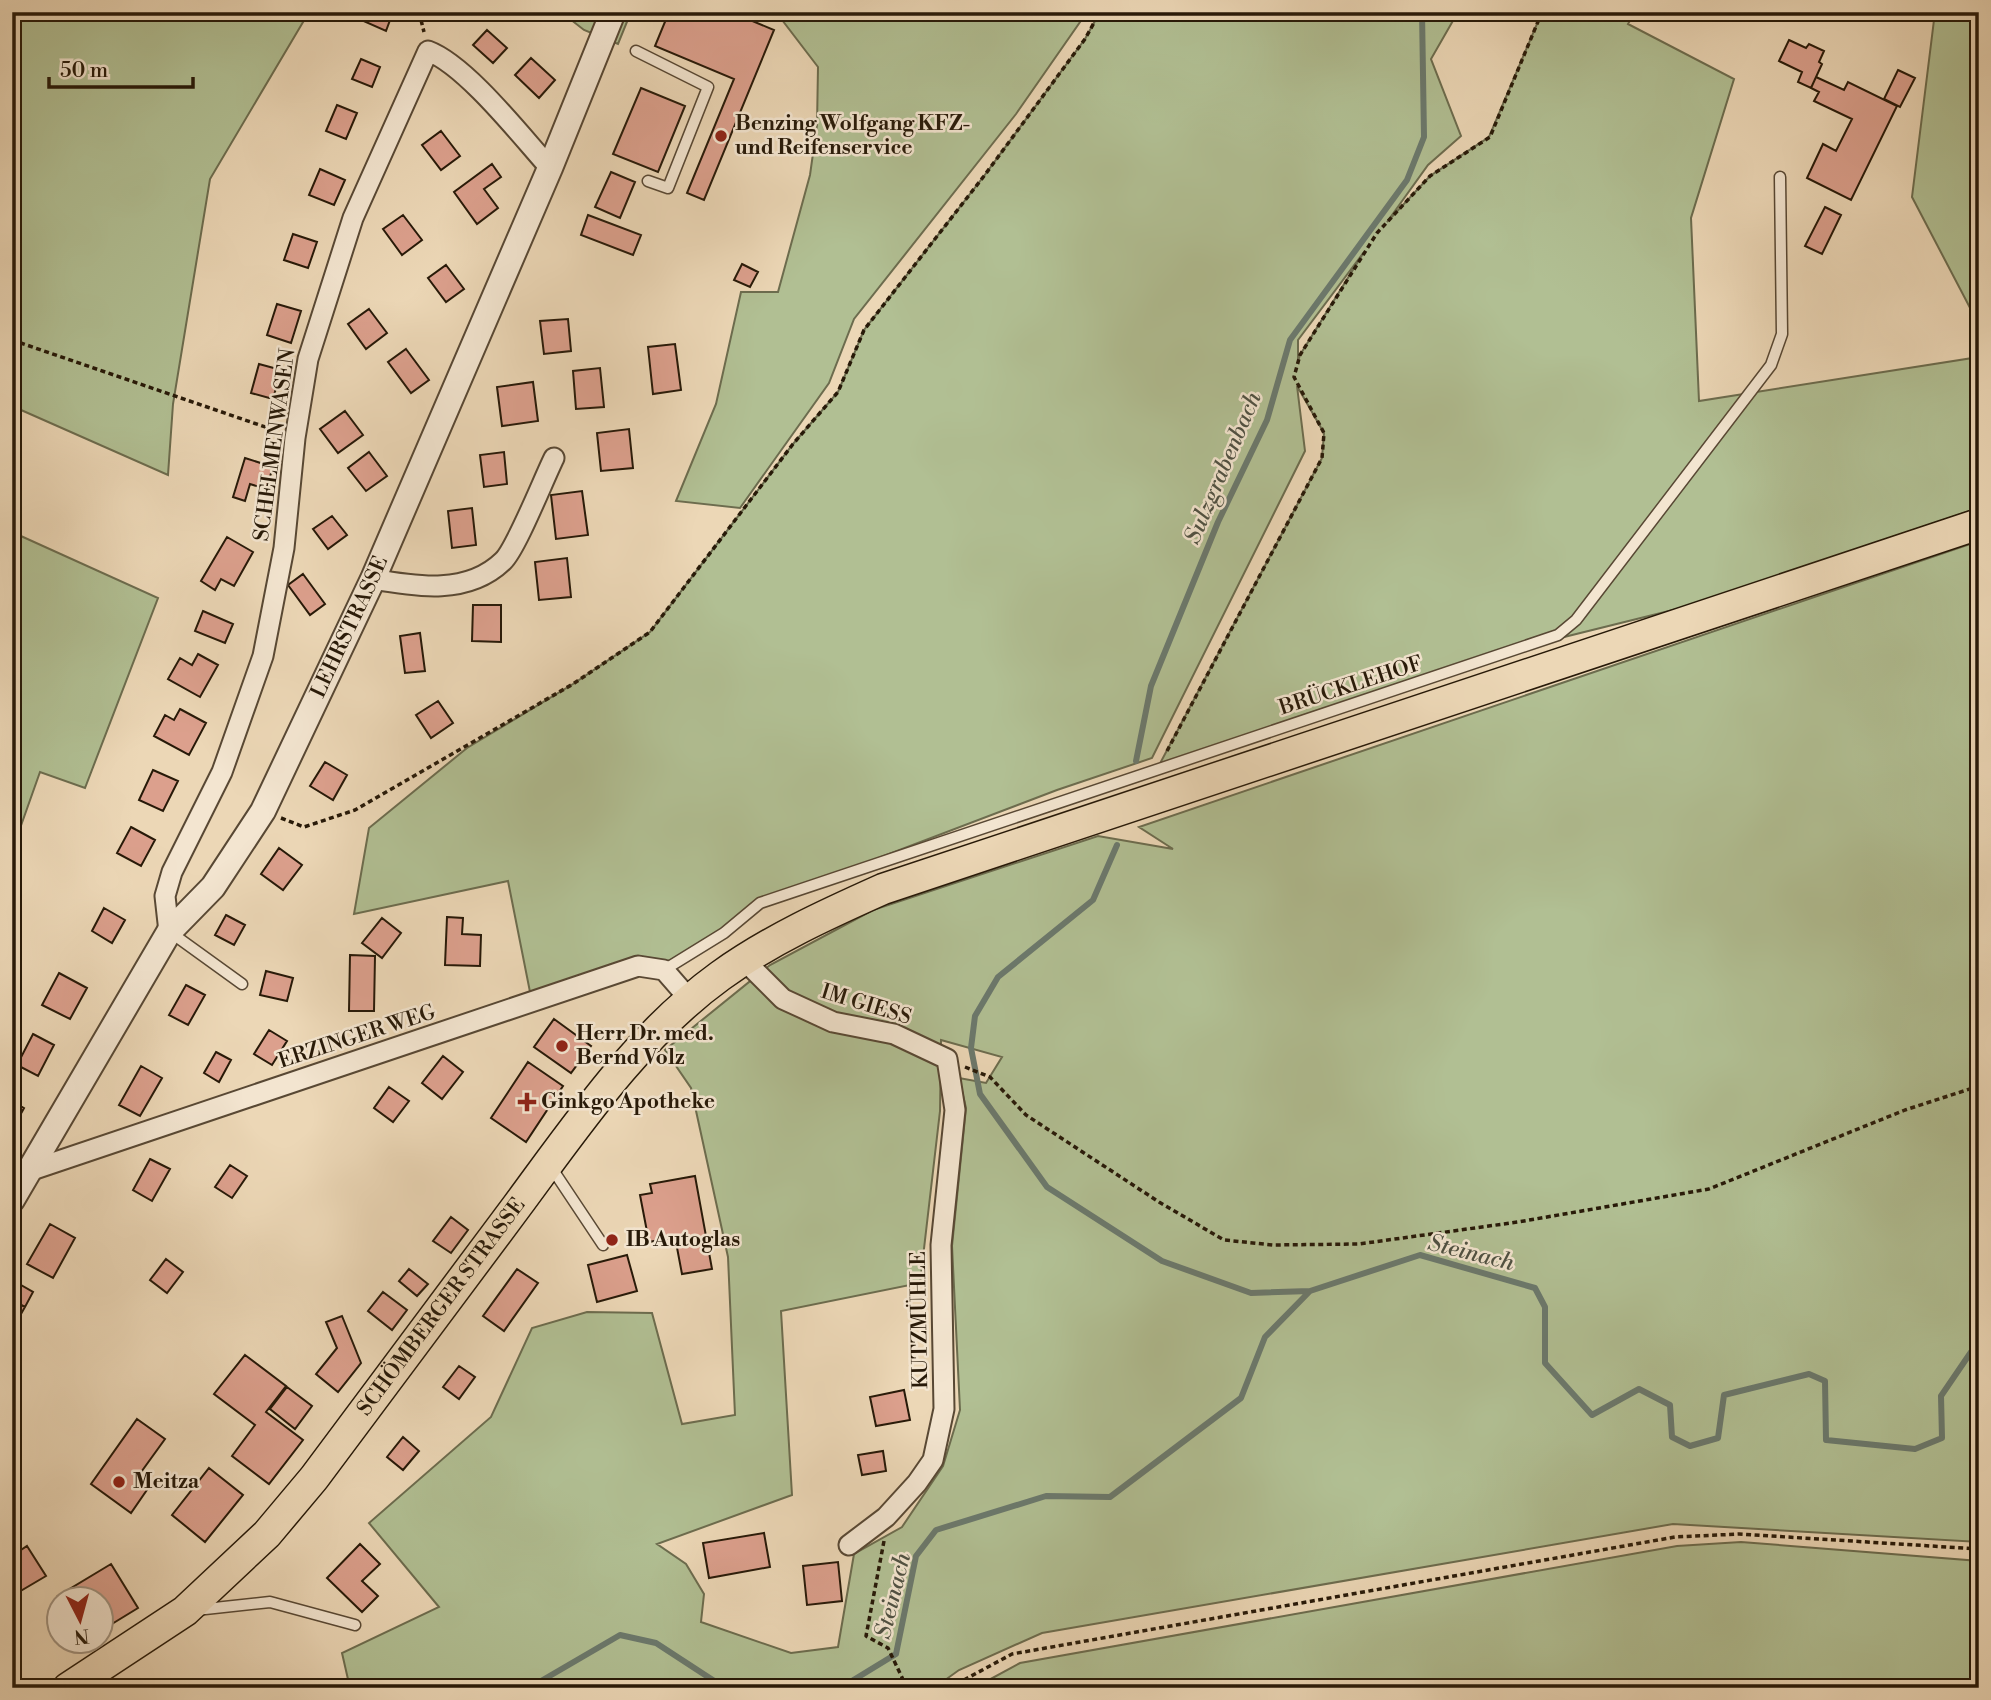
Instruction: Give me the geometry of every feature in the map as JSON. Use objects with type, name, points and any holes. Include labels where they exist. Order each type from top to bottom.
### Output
[{"type":"main road","name":"SCHÖMBERGER STRASSE","points":[[68,1688],[186,1611],[267,1534],[314,1478],[549,1164],[640,1049],[691,1001],[744,960],[811,922],[883,889],[1979,524]]},
{"type":"street","name":"LEHRSTRASSE","points":[[12,1200],[169,932],[213,887],[263,811],[373,579],[550,168],[612,12]]},
{"type":"street","name":"SCHELMENWASEN","points":[[169,932],[165,896],[172,872],[222,772],[263,656],[284,548],[295,438],[307,359],[353,218],[428,51],[439,55],[479,90],[550,168]]},
{"type":"street","points":[[373,579],[424,588],[454,584],[488,572],[506,559],[554,458]]},
{"type":"street","name":"IM GIESS","points":[[744,960],[783,999],[833,1023],[894,1034],[947,1059]]},
{"type":"street","name":"ERZINGER WEG","points":[[26,1172],[638,966],[664,970]]},
{"type":"street","points":[[664,970],[691,1001]]},
{"type":"street","name":"KUTZMÜHLE","points":[[849,1545],[890,1512],[933,1460],[944,1409],[941,1245],[955,1110],[947,1059]]},
{"type":"lane","points":[[636,51],[708,87],[668,188],[648,181]]},
{"type":"lane","name":"BRÜCKLEHOF","points":[[664,970],[724,933],[760,903],[1558,635],[1576,620],[1771,365],[1782,334],[1780,177]]},
{"type":"lane","points":[[169,932],[242,984]]},
{"type":"lane","points":[[549,1164],[603,1245]]},
{"type":"lane","points":[[186,1611],[271,1602],[355,1625]]},
{"type":"path","points":[[263,811],[304,827],[355,810],[573,684],[650,632],[793,444],[838,392],[864,330],[985,176],[1085,39],[1100,12]]},
{"type":"path","points":[[1156,771],[1322,458],[1324,433],[1294,377],[1300,355],[1377,233],[1430,176],[1489,137],[1542,12]]},
{"type":"path","points":[[12,340],[295,438]]},
{"type":"path","points":[[990,1077],[1026,1115],[1181,1215],[1224,1240],[1273,1245],[1359,1244],[1518,1222],[1709,1189],[1905,1110],[1979,1086]]},
{"type":"path","points":[[890,1512],[866,1636],[888,1648],[907,1688]]},
{"type":"path","points":[[949,1688],[1012,1654],[1675,1537],[1739,1534],[1979,1549]]},
{"type":"green space","points":[[12,12],[309,12],[210,179],[173,404],[168,475],[12,406]]},
{"type":"green space","points":[[561,12],[631,12],[618,44],[584,30]]},
{"type":"green space","points":[[776,12],[1087,12],[1016,114],[854,319],[829,383],[740,508],[676,501],[716,404],[741,292],[778,292],[810,175],[817,125],[818,67]]},
{"type":"green space","points":[[1100,12],[1458,12],[1431,59],[1461,136],[1428,165],[1387,222],[1430,176],[1489,137],[1542,12],[1635,12],[1628,24],[1734,79],[1691,218],[1699,401],[1979,357],[1979,508],[1681,608],[1540,643],[1156,771],[1322,458],[1324,433],[1297,386],[1305,451],[1152,758],[1057,790],[760,903],[664,970],[532,1002],[508,881],[354,914],[369,828],[467,748],[573,684],[650,632],[793,444],[838,392],[864,330],[984,176],[1085,39]],"holes":[[[1364,252],[1298,361],[1298,340]]]},
{"type":"green space","points":[[1935,12],[1979,12],[1979,325],[1912,197]]},
{"type":"green space","points":[[12,532],[158,598],[85,788],[40,772],[12,851]]},
{"type":"green space","points":[[1979,541],[1979,1542],[1673,1524],[1042,1633],[959,1670],[934,1688],[350,1688],[342,1653],[439,1607],[369,1523],[491,1417],[532,1328],[587,1312],[652,1313],[682,1424],[735,1415],[728,1257],[691,1088],[665,1050],[770,965],[873,910],[1098,836],[1173,849],[1139,827]],"holes":[[[941,1040],[1002,1057],[986,1083],[959,1078],[966,1108],[952,1246],[960,1410],[943,1466],[902,1527],[854,1554],[838,1647],[791,1653],[701,1622],[704,1594],[686,1564],[657,1544],[792,1495],[781,1311],[920,1283],[940,1111]]]},
{"type":"green space","points":[[1741,1542],[1979,1561],[1979,1688],[974,1688],[1020,1663],[1677,1546]]},
{"type":"building","points":[[362,12],[393,12],[386,31],[359,19]]},
{"type":"building","name":"Benzing Wolfgang KFZ- und Reifenservice","points":[[669,12],[731,12],[774,30],[704,200],[687,193],[734,79],[655,46]]},
{"type":"building","points":[[487,30],[507,48],[493,63],[473,45]]},
{"type":"building","points":[[1789,40],[1806,48],[1809,44],[1824,51],[1819,62],[1822,64],[1811,88],[1798,82],[1802,72],[1779,61]]},
{"type":"building","points":[[531,58],[555,80],[539,98],[515,75]]},
{"type":"building","points":[[361,59],[380,67],[372,87],[352,79]]},
{"type":"building","points":[[1898,70],[1915,78],[1900,107],[1884,99]]},
{"type":"building","points":[[1816,77],[1844,90],[1848,82],[1897,106],[1851,200],[1807,178],[1823,144],[1836,151],[1852,119],[1814,101],[1819,92],[1811,88]]},
{"type":"building","points":[[641,88],[685,106],[658,172],[613,154]]},
{"type":"building","points":[[337,105],[357,113],[346,139],[326,131]]},
{"type":"building","points":[[441,131],[460,156],[441,170],[422,145]]},
{"type":"building","points":[[492,164],[501,177],[484,189],[498,208],[477,224],[454,192]]},
{"type":"building","points":[[320,169],[345,180],[334,205],[309,195]]},
{"type":"building","points":[[611,172],[635,182],[620,218],[595,207]]},
{"type":"building","points":[[1825,207],[1841,215],[1822,254],[1805,246]]},
{"type":"building","points":[[403,215],[422,240],[402,255],[383,229]]},
{"type":"building","points":[[588,215],[641,235],[633,255],[581,235]]},
{"type":"building","points":[[293,234],[317,242],[308,268],[284,260]]},
{"type":"building","points":[[742,264],[758,272],[750,287],[734,280]]},
{"type":"building","points":[[446,265],[464,289],[446,302],[428,278]]},
{"type":"building","points":[[277,304],[301,311],[291,343],[267,335]]},
{"type":"building","points":[[369,309],[387,333],[366,349],[348,324]]},
{"type":"building","points":[[568,319],[571,351],[544,354],[540,321]]},
{"type":"building","points":[[675,344],[681,390],[653,394],[648,347]]},
{"type":"building","points":[[406,349],[429,380],[411,393],[388,362]]},
{"type":"building","points":[[259,364],[281,370],[273,399],[251,393]]},
{"type":"building","points":[[600,368],[604,407],[576,409],[573,371]]},
{"type":"building","points":[[533,382],[538,421],[502,426],[497,387]]},
{"type":"building","points":[[345,411],[363,435],[338,453],[320,429]]},
{"type":"building","points":[[629,429],[633,468],[601,471],[597,433]]},
{"type":"building","points":[[369,452],[387,476],[366,491],[348,468]]},
{"type":"building","points":[[504,452],[507,484],[484,487],[480,455]]},
{"type":"building","points":[[245,458],[273,467],[266,489],[250,484],[245,501],[233,497]]},
{"type":"building","points":[[582,491],[588,535],[556,539],[551,495]]},
{"type":"building","points":[[472,508],[476,545],[452,548],[448,511]]},
{"type":"building","points":[[332,516],[347,535],[328,549],[313,529]]},
{"type":"building","points":[[227,537],[253,552],[234,586],[221,579],[215,590],[201,581]]},
{"type":"building","points":[[567,558],[571,597],[539,600],[535,562]]},
{"type":"building","points":[[303,574],[325,604],[310,615],[288,585]]},
{"type":"building","points":[[473,605],[501,605],[501,642],[472,641]]},
{"type":"building","points":[[203,611],[233,624],[225,643],[195,631]]},
{"type":"building","points":[[420,633],[425,671],[405,673],[400,636]]},
{"type":"building","points":[[198,654],[218,665],[200,697],[168,679],[180,658],[192,665]]},
{"type":"building","points":[[438,701],[453,723],[431,738],[416,715]]},
{"type":"building","points":[[180,709],[206,723],[189,755],[154,736],[165,715],[174,720]]},
{"type":"building","points":[[325,762],[347,775],[333,800],[310,786]]},
{"type":"building","points":[[153,770],[178,781],[163,811],[139,800]]},
{"type":"building","points":[[131,827],[155,840],[141,866],[117,853]]},
{"type":"building","points":[[279,848],[302,865],[283,890],[261,874]]},
{"type":"building","points":[[104,908],[125,920],[112,943],[92,931]]},
{"type":"building","points":[[226,915],[245,925],[234,945],[215,935]]},
{"type":"building","points":[[447,917],[463,918],[462,934],[481,935],[480,966],[445,965]]},
{"type":"building","points":[[382,918],[401,933],[382,958],[362,943]]},
{"type":"building","points":[[350,955],[375,956],[374,1011],[349,1011]]},
{"type":"building","points":[[266,971],[293,978],[287,1001],[260,995]]},
{"type":"building","points":[[59,973],[87,988],[70,1019],[42,1005]]},
{"type":"building","points":[[186,985],[205,995],[188,1025],[169,1015]]},
{"type":"building","name":"Herr Dr. med. Bernd Volz","points":[[554,1019],[591,1046],[571,1073],[534,1047]]},
{"type":"building","points":[[269,1030],[287,1041],[272,1065],[254,1054]]},
{"type":"building","points":[[33,1034],[54,1045],[38,1076],[17,1065]]},
{"type":"building","points":[[216,1052],[231,1060],[219,1082],[204,1073]]},
{"type":"building","points":[[443,1056],[463,1072],[442,1099],[422,1083]]},
{"type":"building","name":"Ginkgo Apotheke","points":[[528,1062],[563,1086],[526,1142],[491,1118]]},
{"type":"building","points":[[141,1066],[162,1078],[140,1116],[119,1105]]},
{"type":"building","points":[[389,1087],[409,1101],[393,1122],[374,1108]]},
{"type":"building","points":[[12,1101],[24,1108],[12,1130]]},
{"type":"building","points":[[150,1159],[170,1169],[152,1201],[133,1190]]},
{"type":"building","points":[[230,1165],[247,1176],[232,1198],[215,1187]]},
{"type":"building","points":[[695,1176],[712,1269],[682,1274],[675,1237],[649,1242],[640,1195],[652,1193],[650,1184]]},
{"type":"building","points":[[451,1217],[468,1230],[451,1253],[433,1241]]},
{"type":"building","points":[[50,1224],[75,1238],[53,1278],[27,1264]]},
{"type":"building","points":[[627,1255],[637,1291],[597,1302],[588,1265]]},
{"type":"building","points":[[166,1259],[183,1272],[167,1293],[150,1280]]},
{"type":"building","points":[[409,1269],[428,1284],[417,1296],[399,1281]]},
{"type":"building","points":[[517,1269],[538,1283],[504,1331],[483,1316]]},
{"type":"building","points":[[14,1281],[33,1292],[25,1307],[12,1300]]},
{"type":"building","points":[[383,1292],[407,1310],[392,1330],[368,1311]]},
{"type":"building","points":[[12,1300],[25,1307],[17,1321],[12,1319]]},
{"type":"building","points":[[342,1316],[361,1363],[338,1392],[316,1374],[337,1348],[326,1322]]},
{"type":"building","points":[[245,1355],[286,1386],[266,1412],[303,1440],[269,1484],[232,1456],[255,1425],[214,1394]]},
{"type":"building","points":[[459,1366],[475,1377],[459,1399],[443,1387]]},
{"type":"building","points":[[287,1387],[312,1406],[295,1429],[270,1409]]},
{"type":"building","points":[[904,1390],[910,1420],[876,1426],[870,1397]]},
{"type":"building","points":[[137,1419],[165,1439],[139,1475],[151,1484],[131,1513],[91,1484]]},
{"type":"building","points":[[403,1437],[419,1451],[403,1470],[387,1457]]},
{"type":"building","points":[[883,1451],[886,1471],[862,1475],[858,1455]]},
{"type":"building","points":[[209,1468],[243,1495],[205,1542],[172,1515]]},
{"type":"building","points":[[764,1533],[770,1567],[709,1578],[703,1543]]},
{"type":"building","points":[[360,1544],[380,1564],[362,1581],[378,1596],[362,1612],[327,1578]]},
{"type":"building","points":[[27,1546],[46,1576],[12,1596],[12,1556]]},
{"type":"building","points":[[838,1562],[842,1601],[807,1605],[803,1566]]},
{"type":"building","points":[[111,1564],[138,1608],[116,1621],[116,1584],[78,1584]]},
{"type":"waterway","name":"Sulzgrabenbach","points":[[1136,761],[1151,686],[1218,522],[1267,420],[1290,340],[1407,180],[1424,137],[1422,12]]},
{"type":"waterway","name":"Sulzgrabenbach","points":[[1117,845],[1093,900],[998,977],[975,1016],[971,1048],[980,1094],[1047,1187],[1162,1261],[1251,1293],[1310,1291]]},
{"type":"waterway","name":"Steinach","points":[[815,1688],[831,1684],[842,1687],[896,1654],[916,1556],[936,1530],[1046,1496],[1110,1497],[1241,1398],[1265,1337],[1310,1291],[1420,1255],[1535,1288],[1545,1307],[1545,1363],[1592,1415],[1639,1389],[1670,1405],[1672,1437],[1690,1446],[1718,1438],[1724,1395],[1809,1374],[1825,1381],[1826,1440],[1915,1449],[1942,1438],[1941,1396],[1971,1352],[1979,1347]]},
{"type":"waterway","name":"Steinach","points":[[529,1688],[620,1635],[656,1643],[725,1688]]},
{"type":"place","name":"Benzing Wolfgang KFZ- und Reifenservice","points":[[721,136]]},
{"type":"place","name":"Herr Dr. med. Bernd Volz","points":[[562,1046]]},
{"type":"place","name":"Ginkgo Apotheke","points":[[527,1102]]},
{"type":"place","name":"IB Autoglas","points":[[612,1240]]},
{"type":"place","name":"Meitza","points":[[119,1482]]}]
